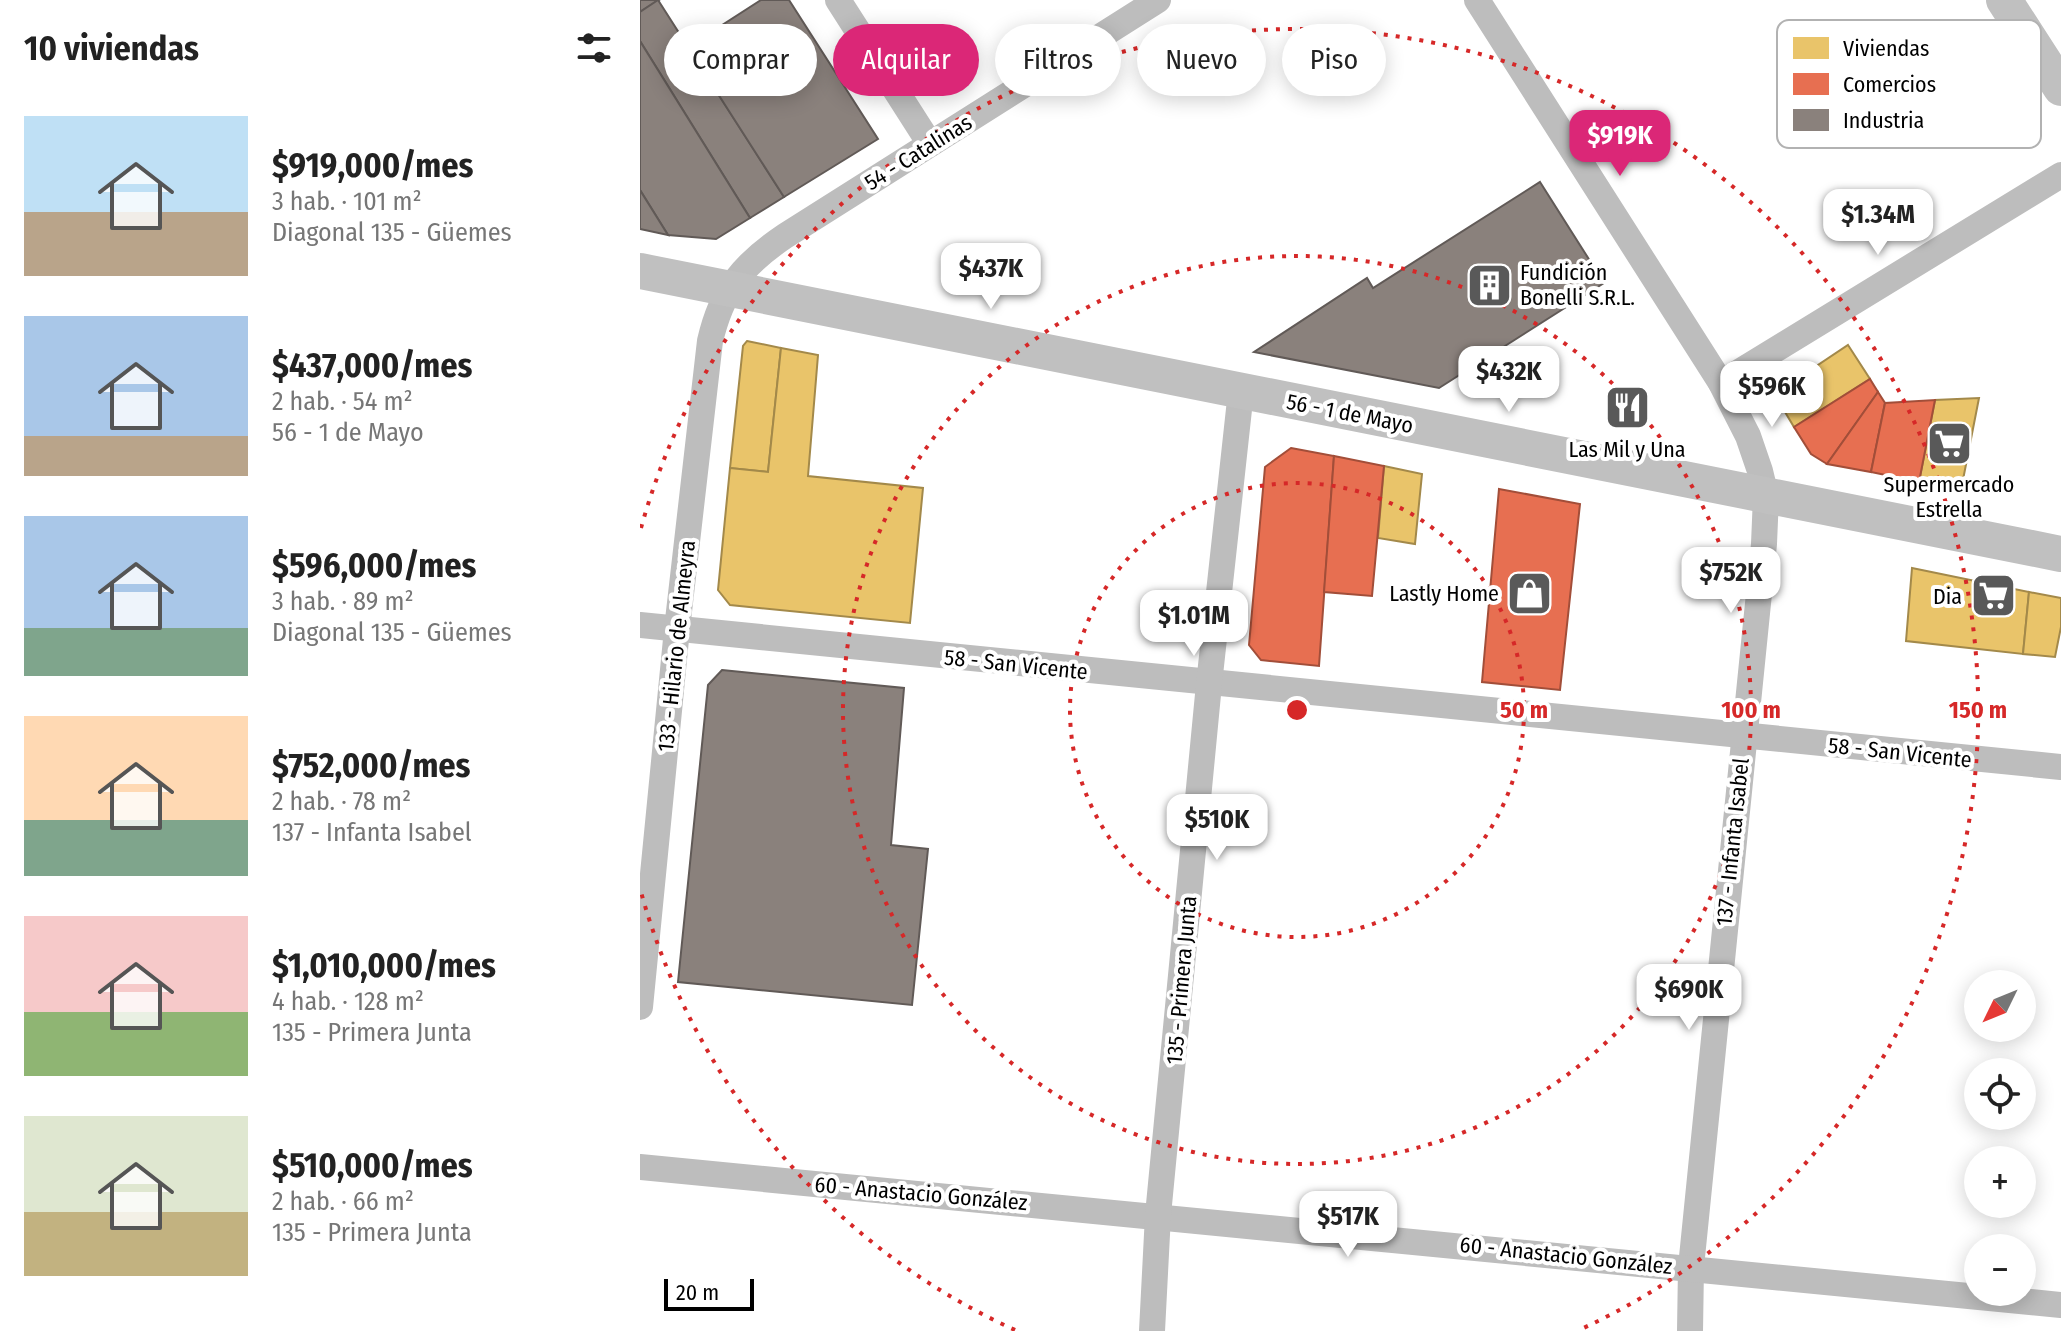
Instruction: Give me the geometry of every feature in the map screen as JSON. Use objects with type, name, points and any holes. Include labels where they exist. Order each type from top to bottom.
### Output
[{"type":"main road","points":[[2004,0],[2017,20]]},
{"type":"main road","points":[[2041,57],[2061,88]]},
{"type":"main road","name":"56 - 1 de Mayo","points":[[640,271],[2061,554]]},
{"type":"street","points":[[838,0],[930,144]]},
{"type":"street","name":"54 - Catalinas","points":[[729,288],[762,251],[1158,0]]},
{"type":"street","name":"137 - Infanta Isabel","points":[[1477,0],[1721,383],[1748,436],[1766,496],[1764,544],[1691,1267],[1690,1331]]},
{"type":"street","points":[[1721,383],[2061,175]]},
{"type":"street","name":"133 - Hilario de Almeyra","points":[[640,1007],[677,629],[710,341],[717,312],[729,288]]},
{"type":"street","name":"135 - Primera Junta","points":[[1152,1331],[1158,1215],[1209,684],[1241,391]]},
{"type":"street","name":"58 - San Vicente","points":[[640,625],[2061,767]]},
{"type":"street","name":"60 - Anastacio González","points":[[640,1167],[2061,1305]]},
{"type":"building: Viviendas","points":[[747,341],[781,348],[768,472],[730,468],[743,346]]},
{"type":"building: Viviendas","points":[[1848,345],[1870,379],[1794,427],[1779,402],[1779,391]]},
{"type":"building: Viviendas","points":[[781,348],[818,355],[808,476],[923,488],[910,623],[730,605],[718,590],[730,468],[768,472]]},
{"type":"building: Viviendas","points":[[1979,398],[1961,490],[1919,482],[1935,400]]},
{"type":"building: Viviendas","points":[[1384,466],[1422,474],[1415,544],[1378,538]]},
{"type":"building: Viviendas","points":[[1912,568],[2029,592],[2023,654],[1906,641]]},
{"type":"building: Viviendas","points":[[2029,592],[2061,598],[2061,627],[2055,657],[2023,654]]},
{"type":"building: Comercios","points":[[1870,379],[1878,392],[1827,464],[1811,454],[1794,427]]},
{"type":"building: Comercios","points":[[1878,392],[1885,403],[1871,472],[1827,464]]},
{"type":"building: Comercios","points":[[1935,400],[1919,482],[1871,472],[1885,403]]},
{"type":"building: Comercios","points":[[1291,448],[1334,456],[1319,666],[1261,660],[1249,645],[1265,467]]},
{"type":"building: Comercios","points":[[1334,456],[1384,466],[1372,596],[1324,592]]},
{"type":"building: Comercios","name":"Lastly Home","points":[[1499,489],[1580,504],[1560,690],[1482,682]]},
{"type":"building: Industria","points":[[640,0],[659,0],[640,12]]},
{"type":"building: Industria","points":[[658,0],[673,24],[664,24],[664,80],[640,41],[640,12]]},
{"type":"building: Industria","points":[[761,0],[789,0],[804,24],[724,24]]},
{"type":"building: Industria","points":[[640,41],[664,80],[664,96],[674,96],[750,218],[716,239],[668,235],[640,190]]},
{"type":"building: Industria","points":[[817,44],[833,69],[833,96],[850,96],[878,139],[784,197],[719,96],[817,96]]},
{"type":"building: Industria","points":[[674,96],[719,96],[784,197],[750,218]]},
{"type":"building: Industria","name":"Fundición Bonelli S.R.L.","points":[[1540,182],[1604,283],[1439,388],[1254,352],[1367,278],[1373,288]]},
{"type":"building: Industria","points":[[640,190],[668,235],[640,229]]},
{"type":"building: Industria","points":[[722,670],[904,688],[891,845],[928,849],[912,1005],[678,982],[708,685]]},
{"type":"place","name":"Fundición Bonelli S.R.L.","points":[[1489,285]]},
{"type":"place","name":"Las Mil y Una","points":[[1627,408]]},
{"type":"place","name":"Supermercado Estrella","points":[[1949,443]]},
{"type":"place","name":"Lastly Home","points":[[1530,593]]},
{"type":"place","name":"Dia","points":[[1993,596]]}]
